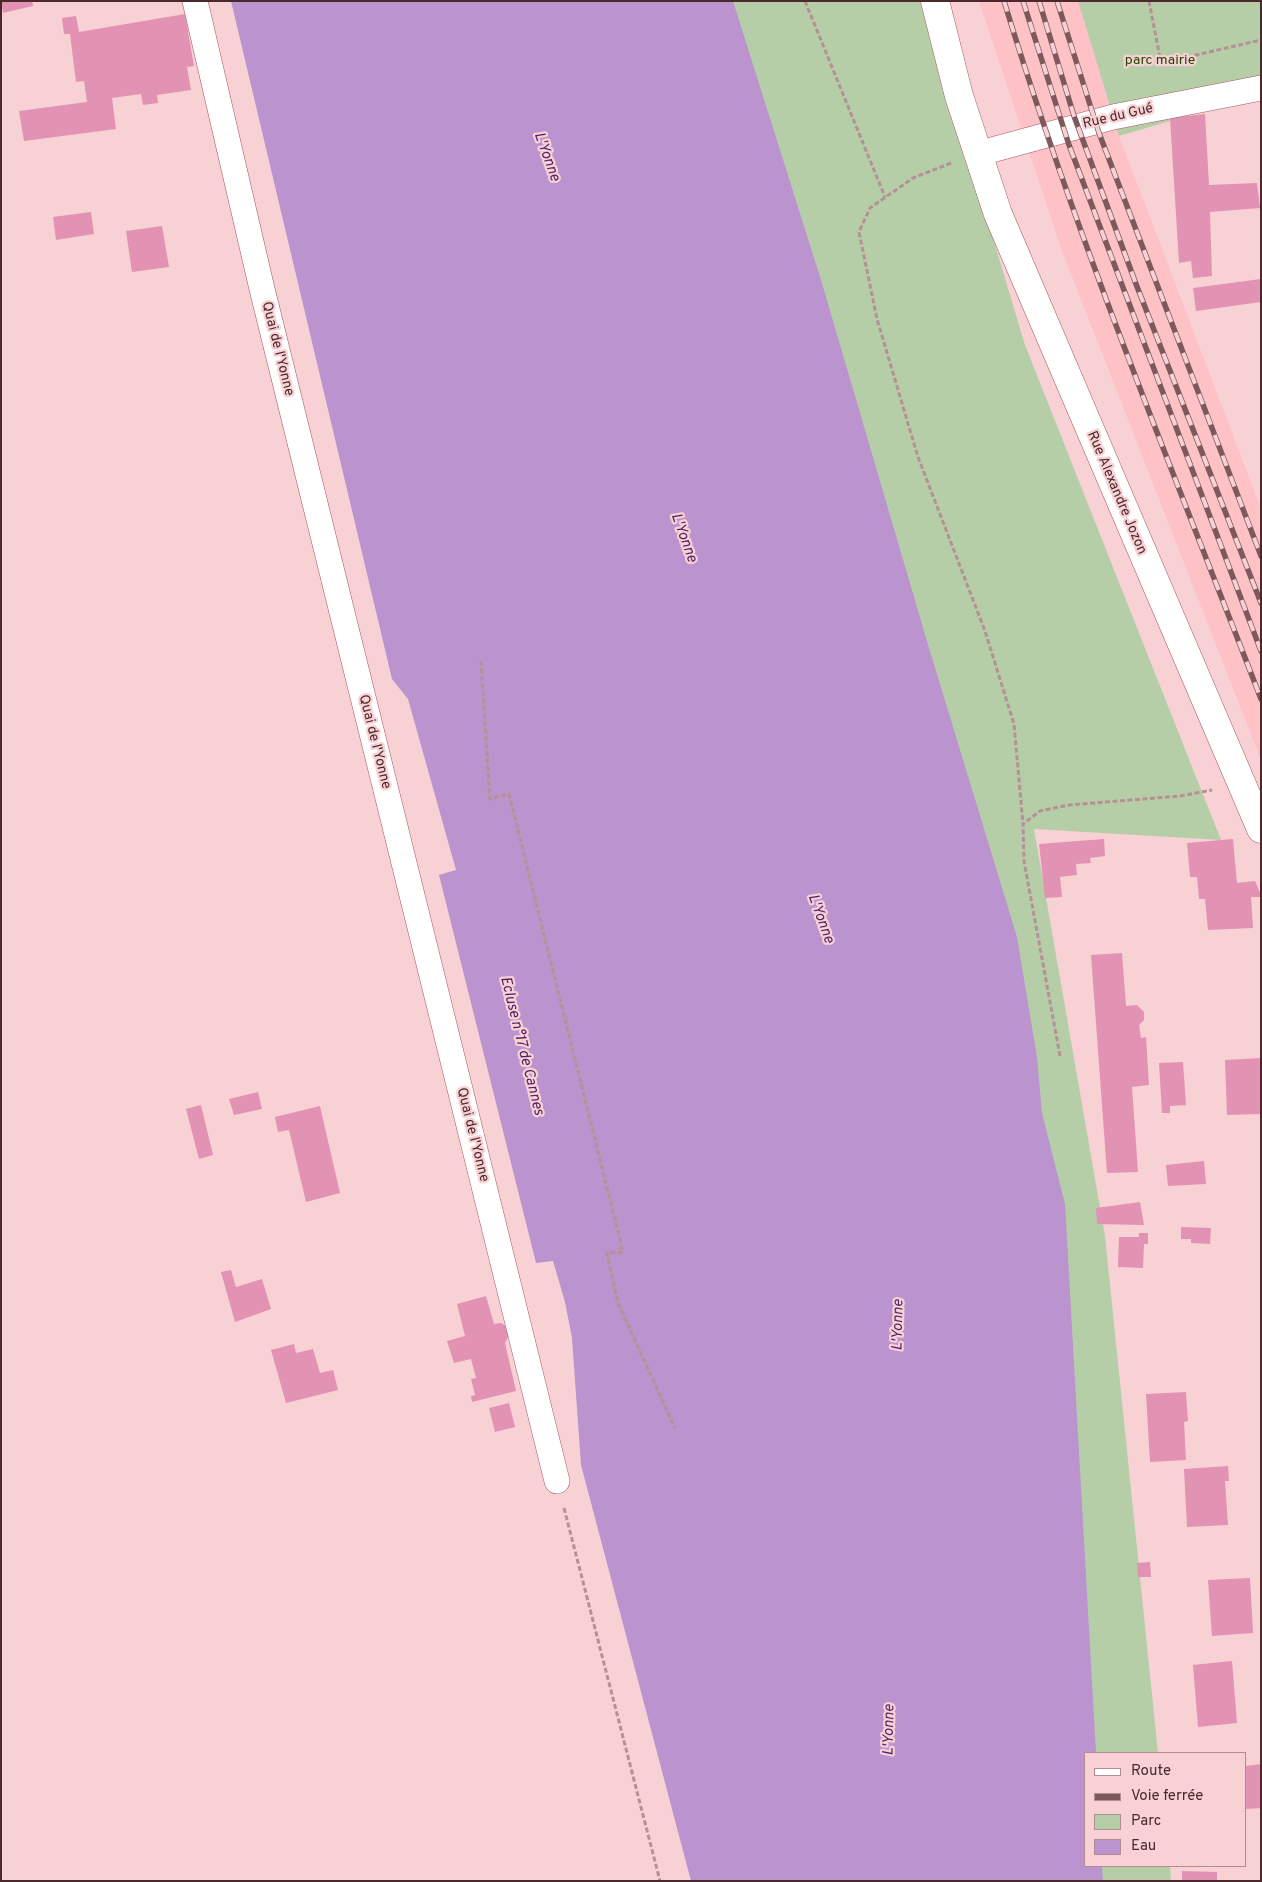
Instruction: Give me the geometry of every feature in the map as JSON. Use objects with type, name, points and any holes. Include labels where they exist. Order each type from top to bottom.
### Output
[{"type":"street","name":"Quai de l'Yonne","points":[[195,1],[264,299],[557,1481]]},
{"type":"street","name":"Rue Alexandre Jozon","points":[[935,1],[959,96],[998,214],[1261,829]]},
{"type":"street","name":"Rue du Gué","points":[[977,154],[1113,117],[1261,88]]},
{"type":"path","points":[[805,1],[885,197]]},
{"type":"path","points":[[1149,1],[1161,63],[1261,40]]},
{"type":"path","points":[[977,154],[913,178],[870,208],[859,232],[877,319],[918,457],[985,631],[1014,724],[1023,824],[1024,861],[1060,1056]]},
{"type":"path","points":[[481,661],[490,800],[509,794],[623,1252],[607,1253],[618,1303],[675,1428]]},
{"type":"path","points":[[1023,824],[1040,811],[1069,805],[1180,796],[1242,783]]},
{"type":"path","points":[[557,1481],[660,1881]]},
{"type":"shaded area","points":[[979,1],[1078,1],[1119,136],[1261,509],[1261,760],[1061,248]]},
{"type":"green space","points":[[729,1],[922,1],[1025,345],[1221,840],[1034,829],[1105,1236],[1158,1752],[1095,1752]]},
{"type":"green space","name":"parc mairie","points":[[1078,1],[1261,1],[1261,94],[1119,136]]},
{"type":"green space","points":[[1101,1867],[1170,1867],[1171,1881],[1102,1881]]},
{"type":"water","points":[[231,1],[733,1],[821,280],[929,648],[1017,937],[1037,1057],[1042,1113],[1065,1204],[1096,1752],[1084,1752],[1084,1867],[1102,1867],[1103,1881],[691,1881],[581,1465],[572,1338],[565,1302],[553,1261],[536,1263],[439,875],[456,870],[408,699],[392,679]]},
{"type":"building","points":[[1,1],[32,1],[33,6],[3,13]]},
{"type":"building","points":[[185,14],[194,66],[187,67],[191,90],[157,95],[158,103],[143,105],[141,94],[112,98],[116,129],[24,141],[19,111],[87,102],[84,81],[76,82],[70,34],[64,34],[62,18],[76,16],[79,32]]},
{"type":"building","points":[[1205,114],[1209,185],[1257,183],[1260,208],[1210,212],[1212,276],[1193,278],[1191,261],[1179,263],[1170,118]]},
{"type":"building","points":[[91,212],[94,234],[56,240],[53,217]]},
{"type":"building","points":[[162,226],[169,267],[132,272],[126,231]]},
{"type":"building","points":[[1261,279],[1261,302],[1196,311],[1193,288]]},
{"type":"building","points":[[1104,839],[1105,856],[1090,858],[1091,863],[1076,864],[1077,875],[1060,877],[1062,897],[1045,898],[1039,844]]},
{"type":"building","points":[[1233,839],[1237,883],[1255,881],[1261,895],[1261,897],[1251,897],[1253,928],[1208,930],[1205,899],[1199,899],[1197,877],[1190,877],[1187,843]]},
{"type":"building","points":[[1122,953],[1126,1006],[1137,1005],[1144,1012],[1144,1020],[1139,1025],[1141,1038],[1146,1037],[1149,1085],[1132,1087],[1138,1172],[1107,1173],[1091,955]]},
{"type":"building","points":[[1261,1058],[1261,1114],[1227,1115],[1225,1060]]},
{"type":"building","points":[[1183,1062],[1186,1105],[1170,1106],[1170,1113],[1162,1113],[1159,1063]]},
{"type":"building","points":[[258,1092],[262,1109],[234,1115],[229,1099]]},
{"type":"building","points":[[201,1105],[213,1155],[199,1159],[186,1109]]},
{"type":"building","points":[[320,1106],[340,1193],[306,1202],[289,1130],[278,1132],[275,1117]]},
{"type":"building","points":[[1204,1161],[1206,1184],[1168,1186],[1166,1165]]},
{"type":"building","points":[[1140,1202],[1144,1225],[1097,1224],[1096,1208]]},
{"type":"building","points":[[1181,1227],[1211,1228],[1210,1244],[1191,1243],[1191,1239],[1181,1239]]},
{"type":"building","points":[[1139,1233],[1148,1233],[1148,1244],[1144,1244],[1143,1268],[1118,1267],[1119,1237],[1139,1237]]},
{"type":"building","points":[[231,1270],[236,1287],[262,1279],[271,1309],[235,1322],[221,1272]]},
{"type":"building","points":[[486,1296],[494,1324],[501,1323],[506,1326],[509,1335],[505,1343],[516,1391],[472,1402],[471,1396],[475,1395],[471,1379],[476,1378],[471,1359],[454,1363],[447,1341],[465,1336],[457,1304]]},
{"type":"building","points":[[294,1344],[296,1353],[313,1349],[320,1373],[333,1370],[338,1390],[286,1403],[271,1350]]},
{"type":"building","points":[[1186,1392],[1188,1421],[1184,1422],[1186,1460],[1150,1462],[1146,1394]]},
{"type":"building","points":[[509,1403],[515,1427],[495,1432],[489,1408]]},
{"type":"building","points":[[1228,1466],[1229,1481],[1225,1481],[1228,1525],[1187,1527],[1184,1469]]},
{"type":"building","points":[[1150,1562],[1151,1577],[1138,1577],[1137,1563]]},
{"type":"building","points":[[1250,1578],[1253,1633],[1212,1636],[1208,1580]]},
{"type":"building","points":[[1232,1661],[1237,1723],[1198,1727],[1193,1665]]},
{"type":"building","points":[[1261,1764],[1261,1808],[1247,1809],[1247,1766]]},
{"type":"building","points":[[1182,1871],[1217,1872],[1217,1881],[1182,1881]]},
{"type":"railway","points":[[1004,1],[1032,90],[1093,265],[1261,699]]},
{"type":"railway","points":[[1023,1],[1069,145],[1261,651]]},
{"type":"railway","points":[[1039,1],[1074,116],[1136,284],[1261,603]]},
{"type":"railway","points":[[1057,1],[1099,133],[1261,556]]},
{"type":"water label","name":"L'Yonne","points":[[546,157]]},
{"type":"water label","name":"L'Yonne","points":[[683,538]]},
{"type":"water label","name":"L'Yonne","points":[[820,919]]},
{"type":"water label","name":"Ecluse n°17 de Cannes","points":[[521,1046]]},
{"type":"water label","name":"L'Yonne","points":[[899,1325]]},
{"type":"water label","name":"L'Yonne","points":[[890,1730]]}]
